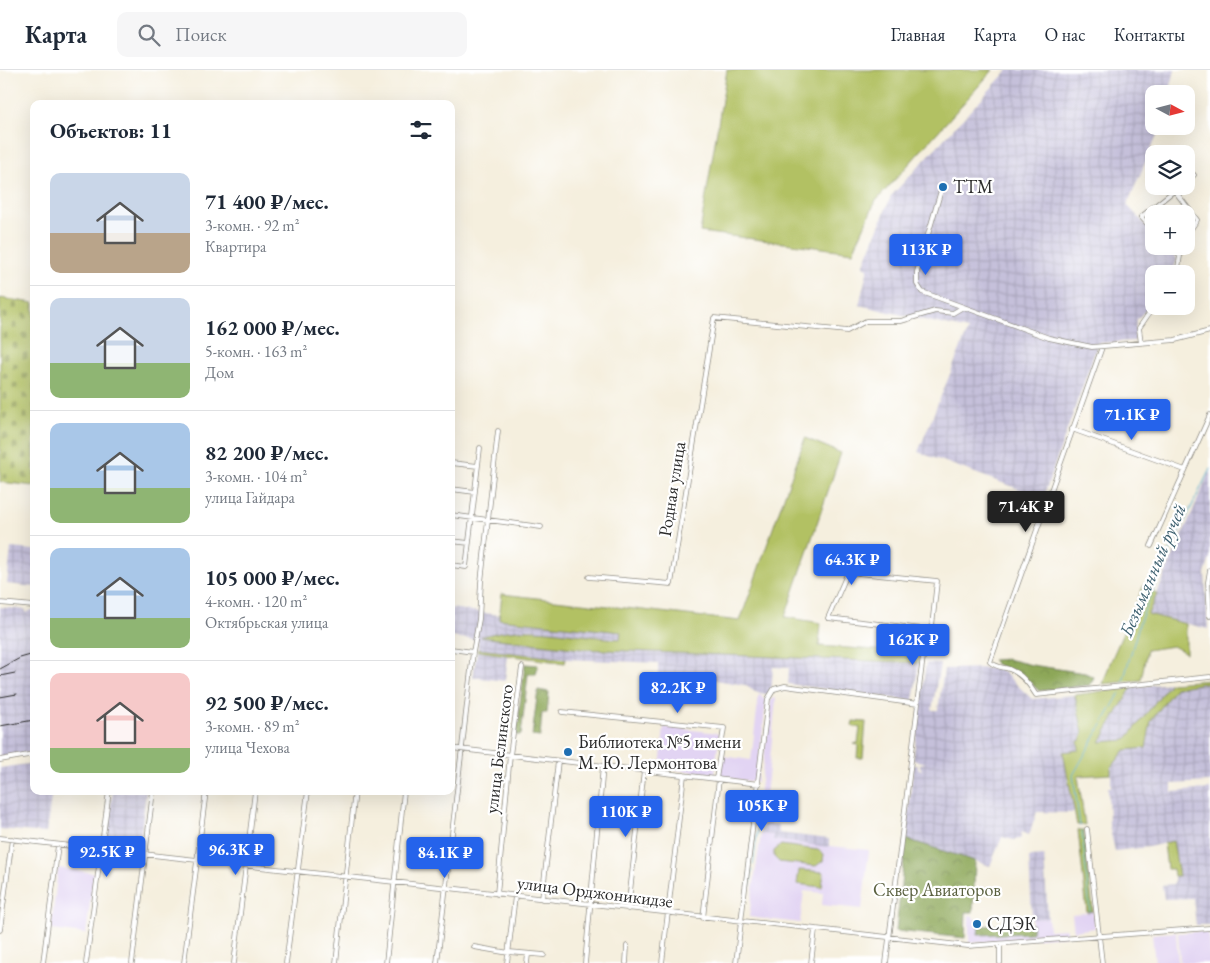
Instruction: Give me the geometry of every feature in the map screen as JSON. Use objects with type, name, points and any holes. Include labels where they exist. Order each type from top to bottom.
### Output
[{"type":"street","points":[[942,187],[916,278],[922,292],[1049,338],[1102,347],[1175,340],[1210,331]]},
{"type":"street","points":[[1157,205],[1170,195]]},
{"type":"street","points":[[1178,195],[1186,205]]},
{"type":"street","name":"Родная улица","points":[[589,577],[670,584],[714,318],[847,331],[866,321],[901,321],[935,312],[954,313],[963,307]]},
{"type":"street","points":[[1142,343],[1139,328],[1148,315]]},
{"type":"street","points":[[1102,347],[990,662],[994,666],[1009,669],[1023,677],[1036,694],[1210,677]]},
{"type":"street","points":[[1151,546],[1210,415]]},
{"type":"street","points":[[1072,429],[1185,470]]},
{"type":"street","points":[[437,963],[472,652],[479,619],[480,582],[498,431]]},
{"type":"street","points":[[455,566],[466,567],[480,448]]},
{"type":"street","points":[[455,463],[478,466]]},
{"type":"street","points":[[455,490],[474,492]]},
{"type":"street","points":[[455,516],[541,527]]},
{"type":"street","points":[[455,541],[468,543]]},
{"type":"street","points":[[1210,570],[1208,582],[1210,616]]},
{"type":"street","points":[[886,963],[923,657],[932,630],[937,581],[848,572],[828,618],[829,620],[932,630]]},
{"type":"street","points":[[0,602],[30,606]]},
{"type":"street","points":[[455,650],[472,652]]},
{"type":"street","name":"улица Белинского","points":[[497,894],[510,755],[522,667]]},
{"type":"street","points":[[736,963],[768,699],[774,689],[785,686],[918,704]]},
{"type":"street","points":[[562,712],[724,728],[703,918]]},
{"type":"street","points":[[455,749],[759,784]]},
{"type":"street","points":[[0,760],[30,755]]},
{"type":"street","points":[[542,899],[558,761]]},
{"type":"street","points":[[585,963],[592,905],[603,766]]},
{"type":"street","points":[[628,909],[644,770]]},
{"type":"street","points":[[662,963],[684,775]]},
{"type":"street","points":[[86,963],[108,795]]},
{"type":"street","points":[[132,963],[153,795]]},
{"type":"street","points":[[184,963],[206,795]]},
{"type":"street","points":[[234,963],[255,795]]},
{"type":"street","points":[[286,963],[308,795]]},
{"type":"street","points":[[336,963],[355,795]]},
{"type":"street","points":[[386,963],[404,795]]},
{"type":"street","points":[[1087,829],[1102,963]]},
{"type":"street","name":"улица Орджоникидзе","points":[[0,838],[703,918],[968,946],[1210,928]]},
{"type":"street","points":[[0,930],[12,839]]},
{"type":"street","points":[[43,963],[58,845]]},
{"type":"street","points":[[508,963],[515,896]]},
{"type":"street","points":[[811,963],[814,930]]},
{"type":"street","points":[[1000,944],[1000,963]]},
{"type":"street","points":[[626,963],[627,946]]},
{"type":"street","points":[[474,947],[509,953],[544,955]]},
{"type":"street","points":[[527,963],[528,954]]},
{"type":"shaded area","points":[[1008,70],[1175,70],[1171,85],[1145,85],[1145,135],[1157,135],[1153,145],[1145,145],[1145,163],[1127,205],[1145,224],[1145,255],[1174,255],[1177,259],[1175,265],[1145,265],[1145,311],[1136,320],[1135,341],[1098,343],[1043,498],[918,452],[968,330],[859,305],[868,268],[863,266],[891,196]]},
{"type":"shaded area","points":[[1210,471],[1210,558],[1205,574],[1208,629],[1148,614]]},
{"type":"shaded area","points":[[11,548],[30,550],[30,587],[7,584]]},
{"type":"shaded area","points":[[0,607],[26,610],[26,613],[30,611],[30,753],[0,758]]},
{"type":"shaded area","points":[[455,609],[499,615],[499,619],[621,632],[620,639],[529,629],[483,637],[582,649],[919,663],[913,701],[788,684],[789,668],[773,667],[771,695],[755,692],[745,685],[704,678],[702,685],[658,682],[658,663],[566,659],[478,649],[478,640],[455,637]]},
{"type":"shaded area","points":[[477,651],[508,656],[505,681],[473,677]]},
{"type":"shaded area","points":[[926,663],[940,664],[932,710],[938,710],[944,669],[999,668],[1032,699],[1075,695],[1083,733],[1079,751],[1063,752],[1074,813],[1037,812],[1029,835],[1022,832],[1020,839],[1014,840],[1002,837],[990,866],[906,839],[913,765],[918,765],[918,769],[922,770],[919,764],[926,763],[913,760]]},
{"type":"shaded area","points":[[1210,682],[1210,782],[1172,784],[1172,792],[1210,789],[1210,925],[1196,925],[1193,898],[1164,899],[1162,885],[1174,884],[1174,876],[1179,876],[1173,841],[1149,847],[1115,851],[1109,825],[1108,787],[1111,787],[1111,768],[1125,750],[1146,748],[1151,721],[1175,688]]},
{"type":"shaded area","points":[[1170,683],[1126,740],[1100,743],[1132,687]]},
{"type":"shaded area","points":[[759,694],[766,701],[757,782],[718,777],[722,756],[751,760]]},
{"type":"shaded area","points":[[776,698],[763,823],[756,822],[771,699]]},
{"type":"shaded area","points":[[664,727],[719,733],[715,774],[660,768]]},
{"type":"shaded area","points":[[30,764],[30,795],[51,795],[46,833],[0,829],[0,768]]},
{"type":"shaded area","points":[[112,795],[146,795],[139,849],[105,844]]},
{"type":"shaded area","points":[[763,823],[779,825],[779,833],[829,839],[829,847],[773,840],[773,835],[761,834]]},
{"type":"shaded area","points":[[761,834],[774,835],[773,840],[869,850],[862,909],[822,905],[823,893],[804,891],[800,923],[749,917]]},
{"type":"shaded area","points":[[1044,856],[1048,918],[1032,919],[1029,857]]},
{"type":"shaded area","points":[[58,868],[94,873],[86,934],[51,930]]},
{"type":"shaded area","points":[[1093,911],[1095,928],[1074,931],[1072,915]]},
{"type":"shaded area","points":[[969,916],[979,920],[979,931],[1032,927],[1032,919],[1048,918],[1049,930],[1066,929],[1067,936],[969,943]]},
{"type":"shaded area","points":[[1208,931],[1210,963],[1180,963],[1178,933]]},
{"type":"shaded area","points":[[1176,932],[1178,963],[1155,963],[1152,934]]},
{"type":"green space","points":[[727,70],[993,70],[875,202],[853,252],[700,232]]},
{"type":"green space","points":[[0,298],[30,302],[30,486],[0,482]]},
{"type":"green space","points":[[805,438],[841,453],[785,617],[821,623],[819,646],[921,653],[919,663],[582,649],[481,637],[499,632],[534,630],[620,639],[621,632],[499,619],[502,594],[740,621]]},
{"type":"green space","points":[[1144,585],[1157,594],[1148,614],[1186,624],[1186,653],[1173,646],[1147,650],[1141,680],[1103,684],[1110,663]]},
{"type":"green space","points":[[478,649],[566,659],[565,663],[477,651]]},
{"type":"green space","points":[[1007,659],[1085,673],[1094,677],[1090,685],[1039,691],[1021,675],[996,664],[992,660]]},
{"type":"green space","points":[[525,664],[538,665],[536,674],[528,674],[521,735],[516,735]]},
{"type":"green space","points":[[1210,680],[1210,682],[1175,688],[1151,721],[1146,748],[1125,750],[1111,768],[1111,774],[1078,776],[1085,825],[1077,825],[1063,752],[1079,750],[1078,741],[1081,740],[1083,733],[1075,695],[1132,687],[1100,742],[1126,740],[1170,683]]},
{"type":"green space","points":[[538,690],[549,692],[547,713],[542,713],[540,737],[532,736]]},
{"type":"green space","points":[[853,721],[866,722],[863,758],[857,758],[858,745],[854,744],[858,743],[860,728],[852,726]]},
{"type":"green space","points":[[1078,830],[1084,830],[1093,911],[1087,912]]},
{"type":"green space","name":"Сквер Авиаторов","points":[[906,839],[975,861],[973,912],[966,912],[965,938],[896,931]]},
{"type":"green space","points":[[1173,841],[1179,876],[1174,876],[1173,869],[1167,869],[1164,843]]},
{"type":"green space","points":[[781,845],[818,850],[824,854],[823,861],[816,866],[779,862],[774,857],[774,851]]},
{"type":"green space","points":[[799,870],[824,872],[822,887],[797,884]]},
{"type":"green space","points":[[1032,924],[1033,933],[978,935],[979,926]]},
{"type":"waterway","name":"Безымянный ручей","points":[[1123,682],[1140,621],[1166,559],[1210,469]]},
{"type":"waterway","name":"Безымянный ручей","points":[[1080,826],[1073,775],[1120,693]]},
{"type":"waterway","points":[[753,865],[758,826]]},
{"type":"waterway","points":[[1082,831],[1090,911]]},
{"type":"waterway","points":[[750,886],[752,870]]},
{"type":"railway","points":[[0,669],[20,658],[30,655]]},
{"type":"railway","points":[[0,676],[15,673]]},
{"type":"railway","points":[[0,697],[17,694]]},
{"type":"railway","points":[[0,726],[30,721]]},
{"type":"place","name":"ТТМ","points":[[943,187]]},
{"type":"place","name":"Библиотека №5 имени М. Ю. Лермонтова","points":[[568,752]]},
{"type":"place","name":"СДЭК","points":[[977,924]]}]
